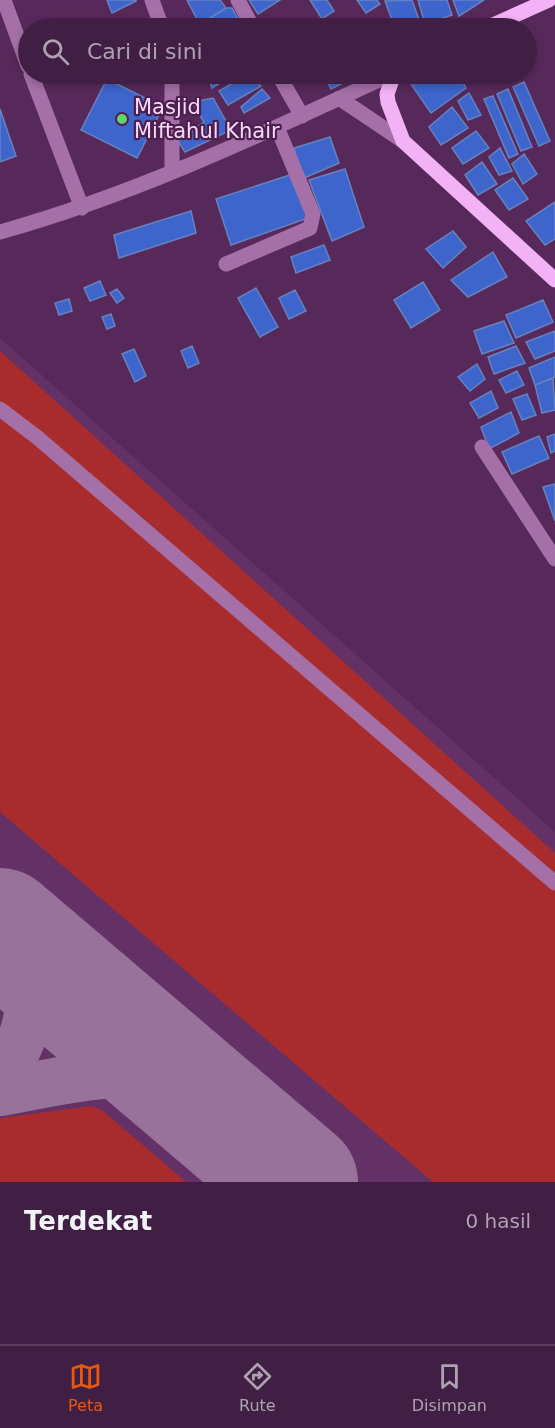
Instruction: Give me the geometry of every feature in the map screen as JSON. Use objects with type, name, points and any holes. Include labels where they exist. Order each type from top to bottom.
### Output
[{"type":"main road","points":[[508,18],[549,0]]},
{"type":"main road","points":[[390,84],[387,94],[388,102],[403,141],[555,280]]},
{"type":"street","points":[[4,0],[18,38]]},
{"type":"street","points":[[152,0],[158,18]]},
{"type":"street","points":[[237,0],[247,18]]},
{"type":"street","points":[[35,84],[82,208]]},
{"type":"street","points":[[172,84],[172,172]]},
{"type":"street","points":[[284,84],[302,116]]},
{"type":"street","points":[[0,232],[82,208],[277,127],[370,84]]},
{"type":"street","points":[[339,98],[403,141]]},
{"type":"street","points":[[226,264],[310,228],[313,222],[313,214],[277,127]]},
{"type":"street","points":[[0,409],[47,446],[555,883]]},
{"type":"street","points":[[482,447],[555,559]]},
{"type":"shaded area","points":[[0,338],[555,832],[555,1182],[0,1182]]},
{"type":"shaded area","points":[[0,351],[555,853],[555,1182],[433,1182],[0,812]]},
{"type":"shaded area","points":[[92,1106],[103,1111],[186,1182],[0,1182],[0,1118]]},
{"type":"building","points":[[107,0],[136,0],[136,1],[112,13]]},
{"type":"building","points":[[187,0],[220,0],[226,8],[211,18],[196,18]]},
{"type":"building","points":[[249,0],[280,0],[258,14]]},
{"type":"building","points":[[310,0],[327,0],[334,11],[321,18]]},
{"type":"building","points":[[357,0],[377,0],[380,4],[366,13]]},
{"type":"building","points":[[412,0],[418,18],[391,18],[385,1]]},
{"type":"building","points":[[418,0],[447,0],[452,15],[443,18],[423,18]]},
{"type":"building","points":[[453,0],[484,0],[459,16]]},
{"type":"building","points":[[226,8],[232,8],[238,18],[210,18]]},
{"type":"building","name":"Masjid Miftahul Khair","points":[[104,84],[117,84],[163,107],[137,158],[81,130]]},
{"type":"building","points":[[231,84],[259,84],[261,86],[228,105],[219,91]]},
{"type":"building","points":[[329,84],[341,84],[331,89]]},
{"type":"building","points":[[411,84],[464,84],[466,88],[431,113]]},
{"type":"building","points":[[525,84],[550,141],[539,146],[513,87]]},
{"type":"building","points":[[262,89],[270,98],[244,113],[241,107]]},
{"type":"building","points":[[508,89],[532,147],[521,151],[497,94]]},
{"type":"building","points":[[469,93],[481,115],[468,120],[458,101]]},
{"type":"building","points":[[493,96],[518,154],[509,158],[484,99]]},
{"type":"building","points":[[213,98],[231,130],[185,152],[177,140],[204,122],[192,102]]},
{"type":"building","points":[[452,107],[468,128],[441,145],[429,127]]},
{"type":"building","points":[[0,109],[16,156],[0,162]]},
{"type":"building","points":[[476,131],[489,148],[463,164],[452,148]]},
{"type":"building","points":[[330,137],[339,163],[302,179],[294,148]]},
{"type":"building","points":[[500,148],[512,171],[499,175],[489,157]]},
{"type":"building","points":[[524,154],[537,174],[523,184],[512,164]]},
{"type":"building","points":[[482,162],[497,184],[478,195],[465,175]]},
{"type":"building","points":[[345,169],[364,227],[332,241],[309,180]]},
{"type":"building","points":[[293,174],[308,218],[231,245],[216,199]]},
{"type":"building","points":[[513,178],[528,199],[509,210],[495,190]]},
{"type":"building","points":[[555,202],[555,239],[545,245],[526,221]]},
{"type":"building","points":[[191,211],[196,233],[119,258],[114,235]]},
{"type":"building","points":[[453,231],[466,247],[443,268],[426,249]]},
{"type":"building","points":[[324,245],[330,260],[296,273],[291,257]]},
{"type":"building","points":[[493,252],[507,277],[468,297],[451,280]]},
{"type":"building","points":[[100,281],[106,295],[90,301],[84,288]]},
{"type":"building","points":[[423,282],[440,310],[411,328],[394,300]]},
{"type":"building","points":[[256,288],[278,327],[260,337],[238,298]]},
{"type":"building","points":[[117,289],[124,298],[117,303],[110,293]]},
{"type":"building","points":[[295,290],[306,311],[289,319],[279,298]]},
{"type":"building","points":[[69,299],[72,311],[59,315],[55,303]]},
{"type":"building","points":[[543,300],[553,322],[516,338],[506,315]]},
{"type":"building","points":[[111,314],[115,326],[107,329],[102,317]]},
{"type":"building","points":[[504,321],[514,343],[482,354],[474,331]]},
{"type":"building","points":[[555,331],[555,351],[535,359],[526,342]]},
{"type":"building","points":[[192,346],[199,363],[188,368],[181,351]]},
{"type":"building","points":[[516,346],[525,363],[494,374],[488,357]]},
{"type":"building","points":[[134,349],[146,376],[135,382],[122,354]]},
{"type":"building","points":[[555,357],[555,377],[535,385],[529,368]]},
{"type":"building","points":[[477,364],[485,379],[470,391],[458,377]]},
{"type":"building","points":[[517,371],[524,385],[506,393],[499,380]]},
{"type":"building","points":[[553,378],[555,410],[542,413],[535,385]]},
{"type":"building","points":[[491,391],[498,408],[479,418],[470,403]]},
{"type":"building","points":[[527,394],[536,415],[522,420],[513,399]]},
{"type":"building","points":[[511,412],[519,433],[489,449],[481,427]]},
{"type":"building","points":[[555,434],[555,451],[551,453],[547,437]]},
{"type":"building","points":[[539,436],[549,458],[512,474],[502,452]]},
{"type":"building","points":[[555,484],[555,521],[543,487]]},
{"type":"taxiway","points":[[0,1074],[10,1061],[24,1033],[30,1002],[30,954]]},
{"type":"taxiway","points":[[0,1092],[84,1077],[128,1074],[165,1079],[198,1098]]},
{"type":"runway","points":[[0,929],[297,1182]]},
{"type":"place","name":"Masjid Miftahul Khair","points":[[122,119]]}]
